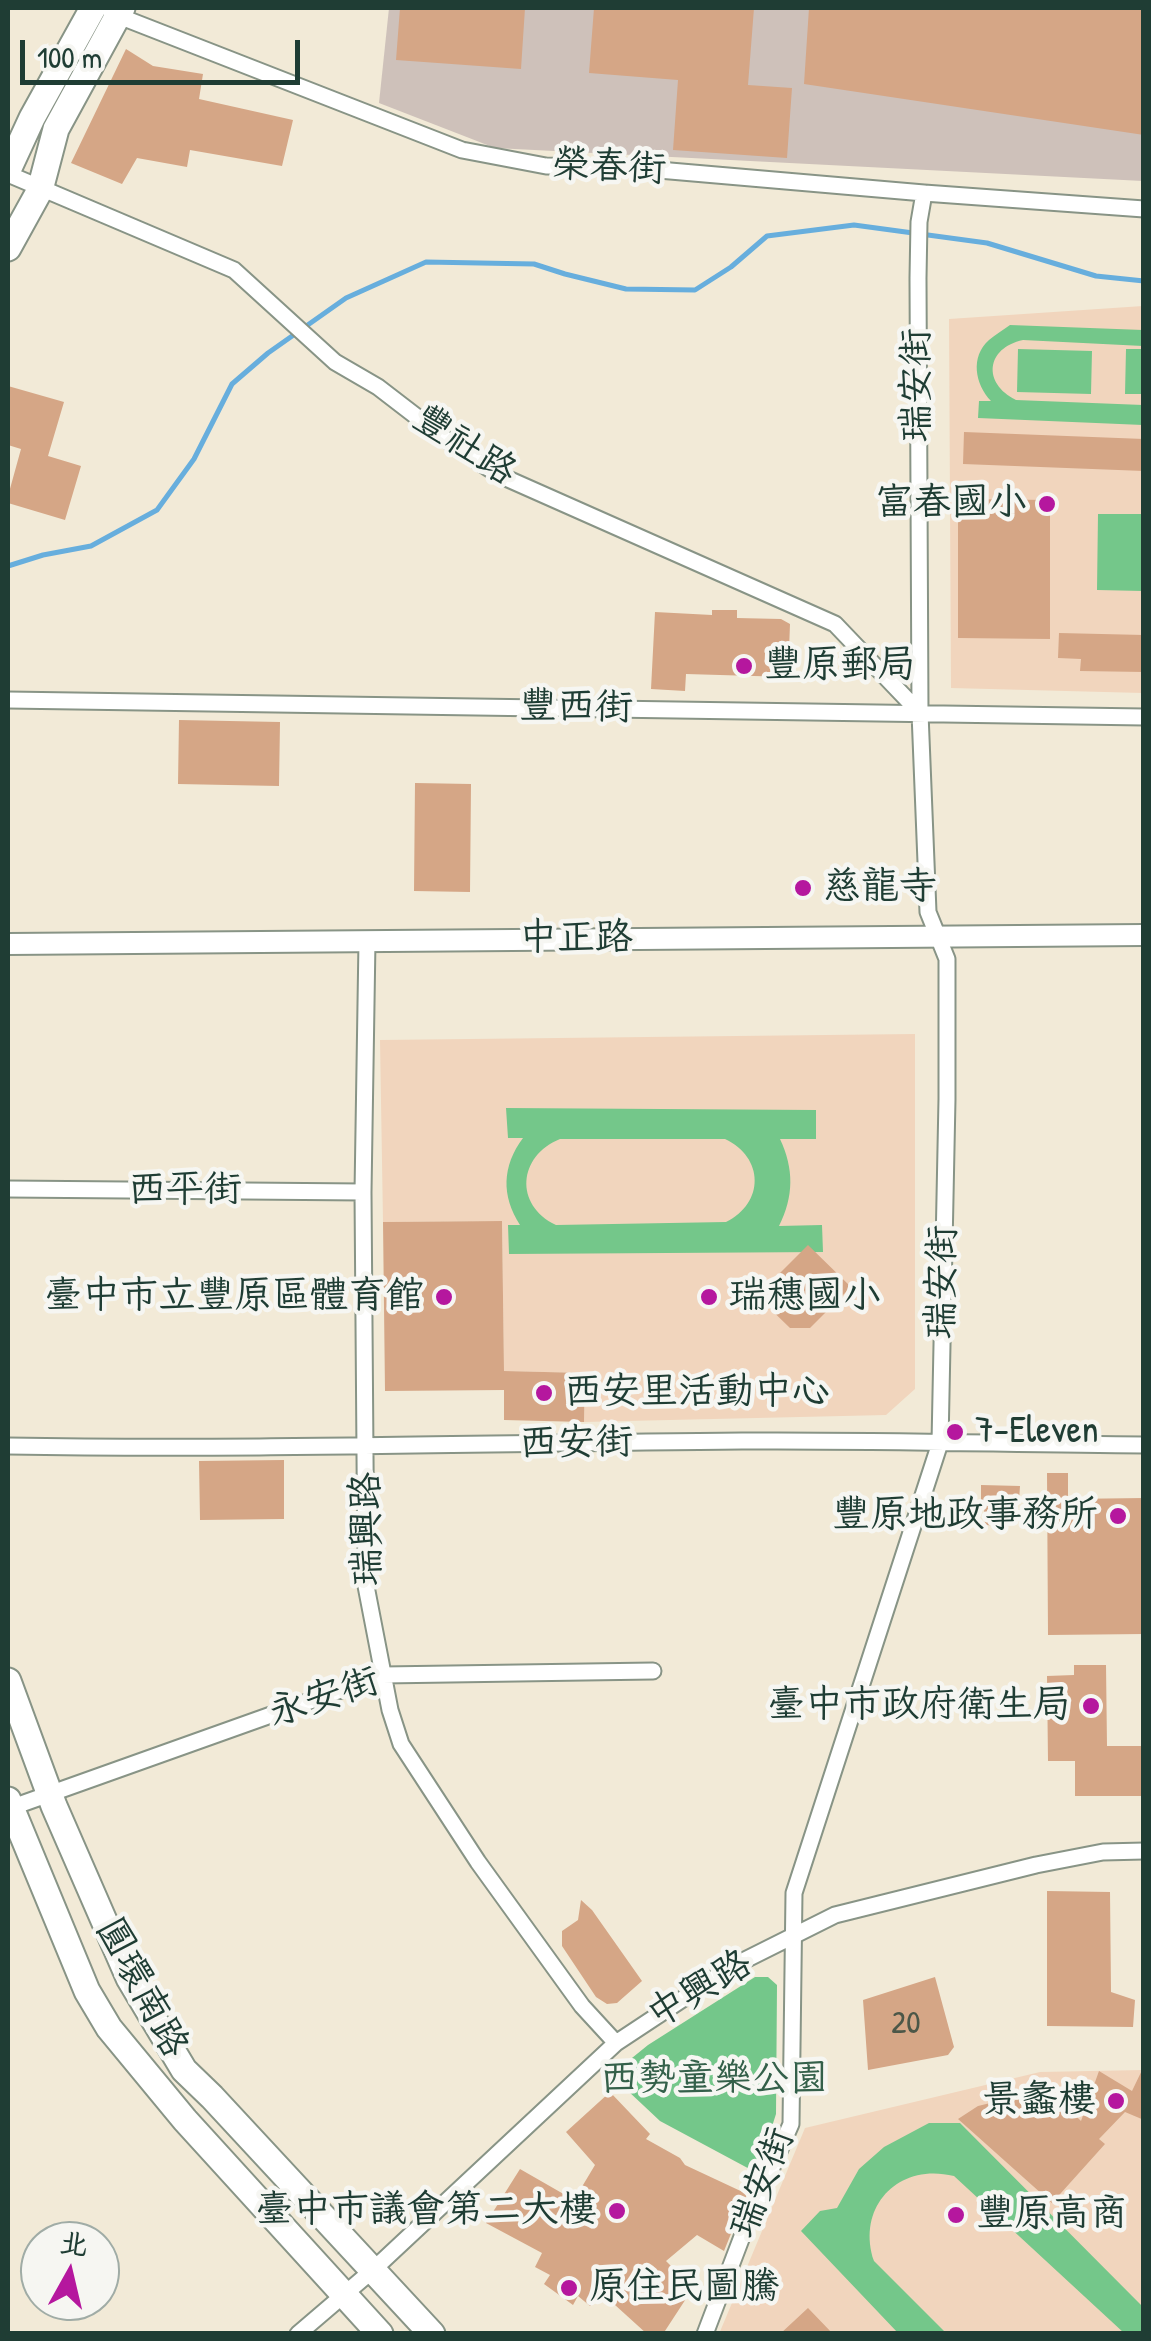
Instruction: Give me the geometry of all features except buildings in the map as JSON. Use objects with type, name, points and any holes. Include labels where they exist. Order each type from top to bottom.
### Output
[{"type":"main road","points":[[8,172],[32,118],[108,10]]},
{"type":"main road","points":[[8,248],[40,190],[56,129],[108,10]]},
{"type":"main road","name":"圓環南路","points":[[8,1682],[50,1794],[129,1978],[184,2070],[432,2334]]},
{"type":"main road","name":"圓環南路","points":[[9,1804],[87,1991],[109,2028],[186,2120],[380,2334]]},
{"type":"street","name":"榮春街","points":[[108,10],[462,150],[504,160],[1144,209]]},
{"type":"street","name":"豐社路","points":[[8,172],[40,190],[234,270],[336,362],[498,475],[836,624],[920,713]]},
{"type":"street","name":"瑞安街","points":[[705,2334],[791,2124],[794,1893],[940,1443],[947,960],[928,912],[920,713],[917,420],[919,222],[924,194]]},
{"type":"street","name":"豐西街","points":[[8,700],[1144,718]]},
{"type":"street","name":"中正路","points":[[8,944],[1144,935]]},
{"type":"street","name":"瑞興路","points":[[367,941],[363,1192],[366,1586],[390,1710],[401,1744],[478,1862],[582,2006],[616,2044]]},
{"type":"street","name":"西平街","points":[[8,1189],[363,1192]]},
{"type":"street","name":"西安街","points":[[8,1446],[366,1447],[741,1441],[1144,1444]]},
{"type":"street","name":"永安街","points":[[9,1804],[50,1794],[383,1675],[653,1671]]},
{"type":"street","name":"中興路","points":[[298,2334],[374,2269],[616,2044],[731,1967],[835,1915],[1102,1852],[1144,1851]]},
{"type":"shaded area","points":[[389,8],[1143,8],[1143,181],[495,148],[379,103]]},
{"type":"shaded area","name":"富春國小","points":[[1143,306],[1143,693],[951,688],[949,319]]},
{"type":"shaded area","name":"瑞穗國小","points":[[915,1034],[915,1389],[886,1415],[584,1422],[585,1373],[504,1371],[502,1221],[383,1222],[380,1040]]},
{"type":"shaded area","name":"豐原高商","points":[[1143,2070],[1143,2333],[719,2334],[805,2128],[1040,2072]]},
{"type":"green space","points":[[1010,325],[1143,330],[1143,346],[1023,340],[1002,350],[993,367],[998,385],[1016,400],[1143,405],[1143,425],[978,418],[979,401],[991,401],[978,379],[979,354],[989,340]]},
{"type":"green space","points":[[1018,349],[1092,351],[1091,394],[1017,392]]},
{"type":"green space","points":[[1126,349],[1143,349],[1143,394],[1125,394]]},
{"type":"green space","points":[[1098,514],[1143,514],[1143,591],[1097,590]]},
{"type":"green space","points":[[506,1108],[816,1110],[816,1139],[780,1139],[790,1182],[779,1226],[822,1225],[823,1252],[509,1254],[508,1225],[520,1225],[507,1192],[508,1170],[523,1138],[508,1138]],"holes":[[[560,1139],[725,1139],[747,1157],[755,1180],[748,1204],[726,1222],[556,1225],[533,1206],[528,1193],[529,1168],[546,1147]]]},
{"type":"green space","name":"西勢童樂公園","points":[[755,1977],[768,1977],[777,1985],[776,2114],[757,2173],[660,2121],[611,2075],[648,2045]]},
{"type":"green space","points":[[929,2123],[960,2123],[1143,2307],[1143,2333],[1124,2333],[954,2176],[934,2173],[915,2176],[886,2193],[871,2223],[874,2261],[946,2333],[898,2333],[801,2231],[820,2211],[837,2208],[859,2169],[884,2147]]},
{"type":"waterway","points":[[8,566],[91,546],[157,510],[194,459],[232,384],[268,353],[346,298],[426,262],[534,264],[626,289],[695,290],[731,267],[767,236],[854,225],[987,243],[1096,276],[1144,281]]},
{"type":"place","name":"富春國小","points":[[1047,504]]},
{"type":"place","name":"豐原郵局","points":[[744,666]]},
{"type":"place","name":"慈龍寺","points":[[803,888]]},
{"type":"place","name":"臺中市立豐原區體育館","points":[[444,1297]]},
{"type":"place","name":"瑞穗國小","points":[[709,1297]]},
{"type":"place","name":"西安里活動中心","points":[[544,1393]]},
{"type":"place","name":"7-Eleven","points":[[955,1432]]},
{"type":"place","name":"豐原地政事務所","points":[[1118,1516]]},
{"type":"place","name":"臺中市政府衛生局","points":[[1091,1706]]},
{"type":"place","name":"景蠡樓","points":[[1116,2101]]},
{"type":"place","name":"臺中市議會第二大樓","points":[[617,2211]]},
{"type":"place","name":"豐原高商","points":[[956,2215]]},
{"type":"place","name":"原住民圖騰","points":[[569,2288]]}]
